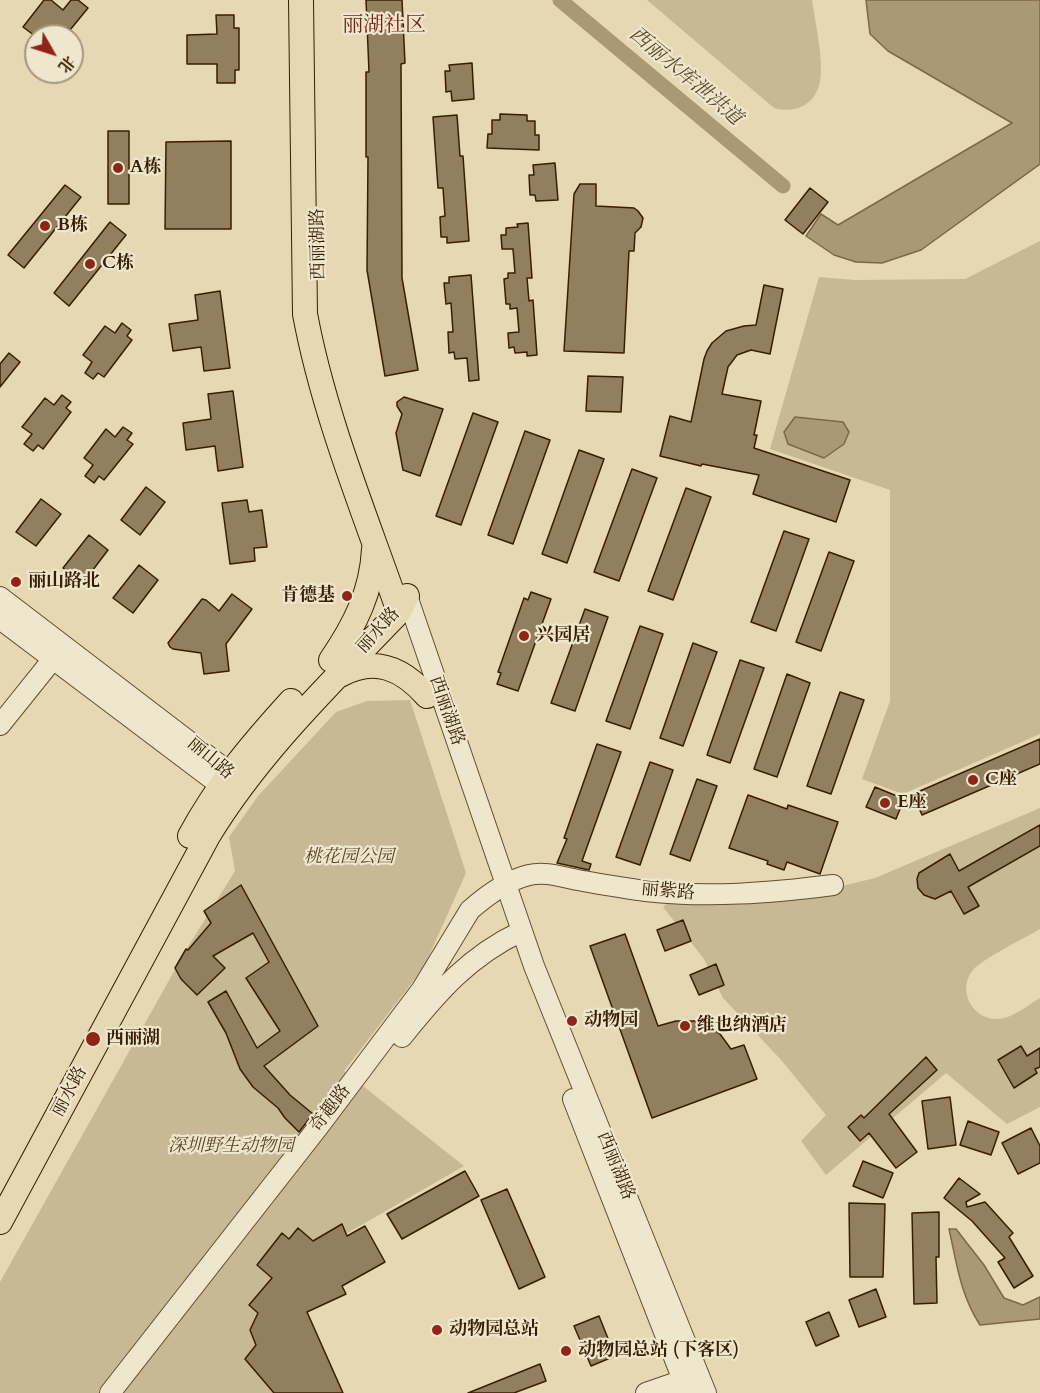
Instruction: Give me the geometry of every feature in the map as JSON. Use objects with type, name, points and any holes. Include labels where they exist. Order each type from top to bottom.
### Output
[{"type":"main road","name":"西丽湖路","points":[[301,0],[305,314],[324,396],[375,544],[399,602]]},
{"type":"main road","name":"西丽湖路","points":[[316,0],[318,273],[328,352],[337,394],[399,602]]},
{"type":"main road","points":[[375,544],[373,567],[362,606],[344,641],[334,668],[382,666],[414,681],[427,696]]},
{"type":"main road","name":"丽水路","points":[[0,1222],[208,836],[230,781],[247,749],[334,668],[399,602]]},
{"type":"main road","name":"丽水路","points":[[0,1193],[194,828],[230,781]]},
{"type":"street","name":"丽山路","points":[[0,597],[230,781]]},
{"type":"street","name":"西丽湖路","points":[[399,602],[427,696],[501,889]]},
{"type":"street","name":"西丽湖路","points":[[399,602],[516,934],[690,1382],[706,1393]]},
{"type":"street","name":"丽山路","points":[[0,619],[53,659],[230,781]]},
{"type":"street","points":[[0,725],[53,659]]},
{"type":"street","name":"丽紫路","points":[[501,889],[528,875],[546,874],[645,891],[692,895],[749,894],[833,885]]},
{"type":"street","name":"奇趣路","points":[[123,1393],[427,994],[470,910],[501,889]]},
{"type":"street","name":"奇趣路","points":[[110,1393],[319,1126],[427,994],[469,963],[516,934]]},
{"type":"street","points":[[646,1393],[690,1382]]},
{"type":"green space","points":[[647,0],[812,0],[821,63],[818,89],[809,102],[803,106],[789,110],[774,108]]},
{"type":"green space","points":[[1040,241],[1040,734],[903,794],[862,779],[890,701],[890,490],[770,449],[819,277],[855,280],[965,279]]},
{"type":"green space","name":"深圳野生动物园","points":[[410,700],[466,873],[424,967],[344,1071],[464,1166],[325,1246],[264,1328],[293,1393],[0,1393],[0,1282],[186,950],[235,871],[229,837],[258,796],[336,712],[367,701]]},
{"type":"green space","points":[[1040,808],[1040,929],[978,965],[968,978],[966,986],[970,1003],[975,1010],[990,1018],[999,1019],[1010,1016],[1040,998],[1040,1107],[1007,1124],[946,1073],[826,1175],[801,1141],[826,1115],[782,1061],[723,998],[704,959],[663,907],[672,899],[826,890],[875,878]]},
{"type":"shaded area","points":[[866,0],[1040,0],[1040,164],[921,250],[882,263],[856,262],[834,255],[806,236],[821,214],[838,225],[1012,123],[888,51],[870,34]]},
{"type":"shaded area","points":[[795,417],[843,422],[849,432],[844,444],[824,458],[788,444],[784,432]]},
{"type":"shaded area","points":[[949,1229],[956,1229],[984,1265],[1004,1298],[1023,1305],[1040,1297],[1040,1319],[980,1325],[964,1290]]},
{"type":"building","points":[[44,0],[51,0],[63,10],[71,0],[78,0],[88,8],[75,24],[25,24]]},
{"type":"building","points":[[366,0],[402,0],[405,63],[401,64],[402,278],[418,370],[385,376],[367,270],[366,72],[369,72]]},
{"type":"building","points":[[216,15],[234,15],[234,28],[239,28],[239,70],[235,70],[235,83],[217,83],[217,64],[187,64],[187,35],[217,34]]},
{"type":"building","points":[[472,63],[474,99],[452,101],[451,91],[446,92],[445,71],[450,71],[449,65]]},
{"type":"building","points":[[500,114],[527,115],[527,121],[535,121],[535,135],[539,135],[539,150],[487,148],[488,134],[492,134],[492,120],[500,120]]},
{"type":"building","points":[[457,115],[460,156],[463,156],[469,241],[447,243],[447,237],[441,237],[440,217],[445,216],[443,188],[438,188],[433,117]]},
{"type":"building","name":"A栋","points":[[108,131],[129,131],[129,204],[108,204]]},
{"type":"building","points":[[231,141],[231,229],[165,229],[166,142]]},
{"type":"building","points":[[555,163],[558,200],[536,201],[535,195],[530,195],[529,175],[534,175],[533,165]]},
{"type":"building","points":[[580,184],[596,184],[596,206],[634,208],[643,218],[641,227],[635,233],[634,251],[629,251],[624,353],[564,351],[574,194]]},
{"type":"building","name":"B栋","points":[[65,185],[81,197],[24,268],[8,255]]},
{"type":"building","points":[[810,188],[828,202],[803,234],[785,220]]},
{"type":"building","name":"C栋","points":[[110,222],[126,235],[69,306],[54,293]]},
{"type":"building","points":[[528,223],[532,278],[527,278],[529,301],[533,300],[537,355],[527,356],[527,352],[515,353],[514,347],[509,348],[508,333],[519,332],[517,308],[510,309],[510,304],[506,304],[504,279],[508,278],[508,273],[515,273],[513,249],[502,249],[501,235],[506,235],[506,228]]},
{"type":"building","points":[[471,275],[479,380],[469,381],[467,358],[455,359],[454,352],[449,353],[448,332],[453,332],[451,303],[446,304],[444,283],[449,283],[449,277]]},
{"type":"building","points":[[764,285],[783,289],[770,354],[751,350],[737,355],[728,367],[722,394],[761,401],[754,435],[757,435],[754,448],[850,480],[836,522],[753,494],[759,475],[702,464],[701,466],[660,456],[670,416],[691,422],[707,351],[712,343],[726,331],[756,325]]},
{"type":"building","points":[[220,291],[230,368],[204,371],[201,347],[173,351],[169,324],[198,320],[195,295]]},
{"type":"building","points":[[122,323],[131,330],[127,336],[132,340],[104,377],[98,373],[93,379],[85,373],[92,362],[83,355],[105,326],[115,333]]},
{"type":"building","points":[[9,353],[20,362],[0,387],[0,364]]},
{"type":"building","points":[[588,376],[623,377],[621,412],[586,411]]},
{"type":"building","points":[[233,391],[243,467],[218,471],[215,446],[186,450],[183,423],[211,419],[208,394]]},
{"type":"building","points":[[62,395],[71,402],[66,408],[71,412],[43,449],[38,445],[33,451],[24,444],[32,434],[22,427],[45,398],[54,405]]},
{"type":"building","points":[[404,397],[443,409],[420,476],[403,470],[396,433],[402,414],[397,402]]},
{"type":"building","points":[[473,413],[498,422],[461,525],[436,516]]},
{"type":"building","points":[[123,427],[132,433],[127,440],[133,444],[104,480],[99,476],[94,483],[85,476],[93,465],[84,458],[106,429],[115,437]]},
{"type":"building","points":[[525,431],[550,440],[513,544],[488,535]]},
{"type":"building","points":[[579,450],[604,459],[567,563],[542,554]]},
{"type":"building","points":[[632,469],[657,478],[619,581],[594,572]]},
{"type":"building","points":[[146,487],[165,502],[140,535],[121,520]]},
{"type":"building","points":[[686,488],[711,497],[673,600],[648,591]]},
{"type":"building","points":[[41,499],[61,514],[36,546],[16,532]]},
{"type":"building","points":[[247,500],[249,512],[262,510],[267,547],[254,548],[255,561],[230,564],[222,503]]},
{"type":"building","points":[[784,531],[809,539],[776,631],[751,622]]},
{"type":"building","points":[[89,535],[108,550],[83,583],[63,568]]},
{"type":"building","points":[[829,552],[854,561],[821,651],[796,642]]},
{"type":"building","points":[[139,565],[158,580],[133,613],[113,598]]},
{"type":"building","name":"兴园居","points":[[531,592],[551,599],[518,691],[497,684],[501,673],[498,672],[524,598],[528,600]]},
{"type":"building","points":[[232,594],[252,609],[226,644],[229,671],[204,674],[201,653],[173,649],[168,643],[202,599],[219,611]]},
{"type":"building","points":[[585,609],[608,617],[575,711],[551,703]]},
{"type":"building","points":[[640,626],[663,634],[630,729],[606,721]]},
{"type":"building","points":[[693,643],[717,652],[683,746],[660,738]]},
{"type":"building","points":[[740,660],[764,668],[730,763],[707,755]]},
{"type":"building","points":[[787,674],[810,683],[777,777],[754,769]]},
{"type":"building","points":[[840,692],[864,700],[831,794],[807,786]]},
{"type":"building","points":[[1040,739],[1040,764],[922,815],[913,794]]},
{"type":"building","points":[[597,744],[621,752],[582,861],[591,864],[589,870],[557,863],[567,839],[564,838]]},
{"type":"building","points":[[650,762],[673,770],[640,865],[616,857]]},
{"type":"building","points":[[697,779],[717,786],[690,861],[670,854]]},
{"type":"building","name":"E座","points":[[875,787],[904,799],[896,819],[866,807]]},
{"type":"building","points":[[748,795],[787,809],[788,805],[838,822],[820,874],[787,862],[784,870],[767,864],[768,861],[729,848]]},
{"type":"building","points":[[1040,825],[1040,846],[968,887],[979,906],[964,914],[951,891],[935,899],[924,895],[918,888],[919,873],[950,854],[959,871]]},
{"type":"building","points":[[241,885],[318,1026],[264,1066],[290,1095],[313,1114],[299,1132],[278,1108],[253,1087],[240,1069],[226,1033],[208,1002],[226,991],[257,1048],[280,1031],[246,978],[269,962],[253,933],[213,956],[225,968],[197,995],[181,979],[175,968],[186,949],[188,950],[211,923],[204,911]]},
{"type":"building","points":[[683,920],[691,941],[665,951],[657,930]]},
{"type":"building","name":"维也纳酒店","points":[[625,934],[658,1026],[676,1021],[695,1021],[720,1034],[731,1049],[744,1045],[757,1079],[652,1118],[590,946]]},
{"type":"building","points":[[716,964],[724,985],[699,995],[690,975]]},
{"type":"building","points":[[1021,1046],[1027,1056],[1040,1048],[1040,1067],[1035,1069],[1037,1073],[1014,1088],[998,1060]]},
{"type":"building","points":[[926,1057],[937,1070],[889,1114],[917,1152],[896,1168],[869,1133],[860,1141],[848,1127],[861,1115],[864,1118]]},
{"type":"building","points":[[950,1097],[956,1145],[928,1149],[922,1101]]},
{"type":"building","points":[[968,1121],[999,1132],[991,1155],[960,1145]]},
{"type":"building","points":[[1031,1128],[1040,1146],[1040,1163],[1018,1174],[1002,1143]]},
{"type":"building","points":[[863,1161],[893,1173],[883,1198],[853,1186]]},
{"type":"building","points":[[465,1171],[479,1196],[402,1239],[387,1214]]},
{"type":"building","points":[[959,1178],[980,1194],[966,1202],[967,1207],[985,1202],[1013,1233],[1009,1237],[1033,1276],[1014,1288],[998,1262],[1005,1258],[972,1221],[944,1198]]},
{"type":"building","points":[[507,1189],[545,1277],[519,1289],[481,1200]]},
{"type":"building","points":[[849,1203],[885,1204],[883,1277],[850,1277]]},
{"type":"building","points":[[939,1212],[939,1257],[936,1257],[937,1303],[914,1304],[912,1213]]},
{"type":"building","points":[[342,1224],[347,1236],[365,1226],[385,1262],[342,1286],[346,1294],[307,1312],[343,1393],[274,1393],[245,1359],[256,1345],[250,1330],[258,1313],[249,1305],[272,1278],[257,1265],[282,1233],[289,1239],[298,1228],[313,1241]]},
{"type":"building","points":[[876,1289],[886,1317],[859,1327],[849,1300]]},
{"type":"building","points":[[829,1312],[839,1336],[816,1346],[806,1322]]},
{"type":"building","points":[[599,1316],[615,1356],[591,1366],[574,1326]]},
{"type":"building","points":[[540,1364],[546,1381],[514,1393],[468,1393]]},
{"type":"waterway","name":"西丽水库泄洪道","points":[[560,0],[783,186]]},
{"type":"place","name":"A栋","points":[[118,168]]},
{"type":"place","name":"B栋","points":[[45,226]]},
{"type":"place","name":"C栋","points":[[90,264]]},
{"type":"place","name":"丽山路北","points":[[16,582]]},
{"type":"place","name":"肯德基","points":[[347,596]]},
{"type":"place","name":"兴园居","points":[[524,636]]},
{"type":"place","name":"C座","points":[[973,780]]},
{"type":"place","name":"E座","points":[[885,803]]},
{"type":"place","name":"动物园","points":[[572,1021]]},
{"type":"place","name":"维也纳酒店","points":[[685,1026]]},
{"type":"place","name":"西丽湖","points":[[93,1039]]},
{"type":"place","name":"动物园总站","points":[[437,1330]]},
{"type":"place","name":"动物园总站 (下客区)","points":[[566,1351]]},
{"type":"district","name":"丽湖社区","points":[[384,26]]},
{"type":"park label","name":"桃花园公园","points":[[349,858]]}]
